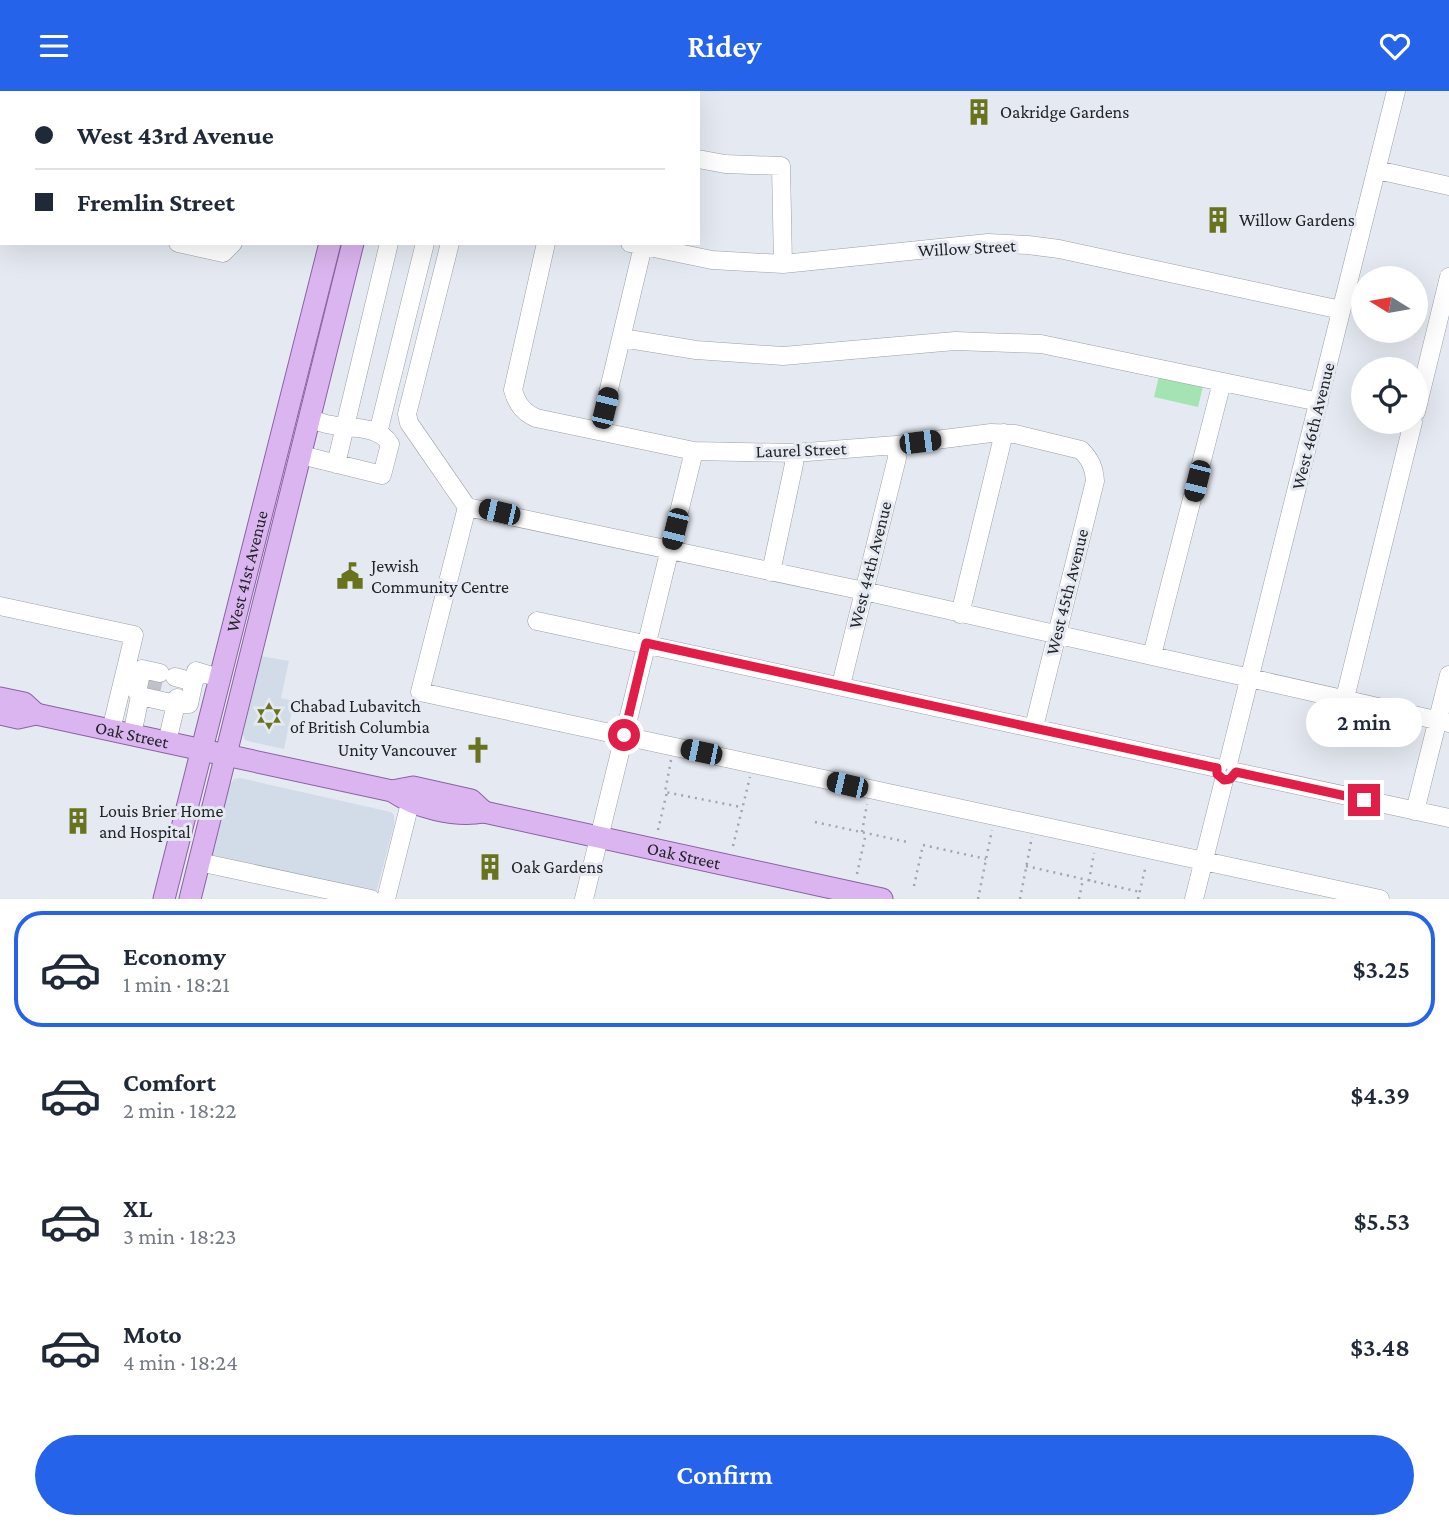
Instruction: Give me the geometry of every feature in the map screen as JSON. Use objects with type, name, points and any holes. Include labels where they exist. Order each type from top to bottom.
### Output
[{"type":"main road","name":"West 41st Avenue","points":[[164,899],[219,677],[237,581],[296,348],[329,245]]},
{"type":"main road","name":"West 41st Avenue","points":[[190,899],[353,245]]},
{"type":"main road","points":[[296,348],[326,355]]},
{"type":"main road","points":[[237,581],[267,588]]},
{"type":"main road","name":"Oak Street","points":[[0,698],[24,703],[36,714]]},
{"type":"main road","name":"Oak Street","points":[[0,714],[18,717],[36,714],[201,749],[401,797],[413,787],[471,800],[484,812],[881,899]]},
{"type":"street","name":"West 46th Avenue","points":[[1194,899],[1396,91]]},
{"type":"street","points":[[700,159],[725,164],[781,166],[783,264]]},
{"type":"street","points":[[1377,170],[1449,186]]},
{"type":"street","name":"Willow Street","points":[[636,245],[712,260],[783,264],[988,243],[1028,245],[1059,249],[1341,310]]},
{"type":"street","points":[[187,245],[223,253],[231,245]]},
{"type":"street","points":[[336,464],[389,245]]},
{"type":"street","points":[[378,433],[425,245]]},
{"type":"street","points":[[449,245],[407,414],[409,423],[467,507],[864,591],[1443,722]]},
{"type":"street","name":"Laurel Street","points":[[546,245],[513,390],[523,410],[536,418],[694,451],[794,453],[1004,433],[1073,446],[1089,458]]},
{"type":"street","points":[[599,431],[622,338],[636,245]]},
{"type":"street","points":[[1428,363],[1449,277]]},
{"type":"street","points":[[622,338],[696,350],[783,356],[955,341],[1041,344],[1319,402]]},
{"type":"street","points":[[1152,655],[1222,382]]},
{"type":"street","points":[[300,455],[382,475],[390,445],[387,438],[346,425],[335,426],[310,419]]},
{"type":"street","points":[[960,614],[1004,433]]},
{"type":"street","points":[[1345,698],[1410,434]]},
{"type":"street","name":"West 44th Avenue","points":[[841,685],[897,458],[896,445]]},
{"type":"street","points":[[584,899],[694,451]]},
{"type":"street","points":[[771,572],[794,453]]},
{"type":"street","name":"West 45th Avenue","points":[[1034,727],[1095,481],[1089,458]]},
{"type":"street","points":[[467,507],[420,692],[1380,899]]},
{"type":"street","points":[[0,606],[134,635],[111,730]]},
{"type":"street","points":[[537,621],[1449,818]]},
{"type":"street","points":[[132,735],[166,686],[196,671],[219,677]]},
{"type":"street","points":[[1415,811],[1443,722],[1449,675]]},
{"type":"street","points":[[166,686],[167,742]]},
{"type":"street","points":[[386,899],[401,797]]},
{"type":"street","points":[[199,862],[290,891],[371,899]]},
{"type":"path","points":[[659,830],[674,746]]},
{"type":"path","points":[[733,846],[753,764]]},
{"type":"path","points":[[857,874],[870,790]]},
{"type":"path","points":[[667,792],[741,807]]},
{"type":"path","points":[[978,899],[995,816]]},
{"type":"path","points":[[815,822],[907,842]]},
{"type":"path","points":[[1020,899],[1035,825]]},
{"type":"path","points":[[1089,881],[1098,838]]},
{"type":"path","points":[[914,886],[923,845],[986,859]]},
{"type":"path","points":[[1138,899],[1149,850]]},
{"type":"path","points":[[1026,866],[1140,892]]},
{"type":"path","points":[[1079,899],[1083,879]]},
{"type":"shaded area","points":[[261,656],[289,661],[281,698],[294,701],[284,749],[245,740],[243,735]]},
{"type":"shaded area","points":[[240,778],[391,812],[394,815],[394,825],[376,893],[211,857],[230,784],[234,779]]},
{"type":"green space","points":[[1159,376],[1203,386],[1198,407],[1154,397]]},
{"type":"tunnel","points":[[151,692],[154,679]]},
{"type":"place","name":"Oakridge Gardens","points":[[979,112]]},
{"type":"place","name":"Willow Gardens","points":[[1218,220]]},
{"type":"place","name":"Jewish Community Centre","points":[[350,576]]},
{"type":"place","name":"Chabad Lubavitch of British Columbia","points":[[269,716]]},
{"type":"place","name":"Unity Vancouver","points":[[478,750]]},
{"type":"place","name":"Louis Brier Home and Hospital","points":[[78,821]]},
{"type":"place","name":"Oak Gardens","points":[[490,867]]},
{"type":"route","points":[[624,735],[646,643],[1217,768],[1217,774],[1224,780],[1233,778],[1236,772],[1364,800]]}]
